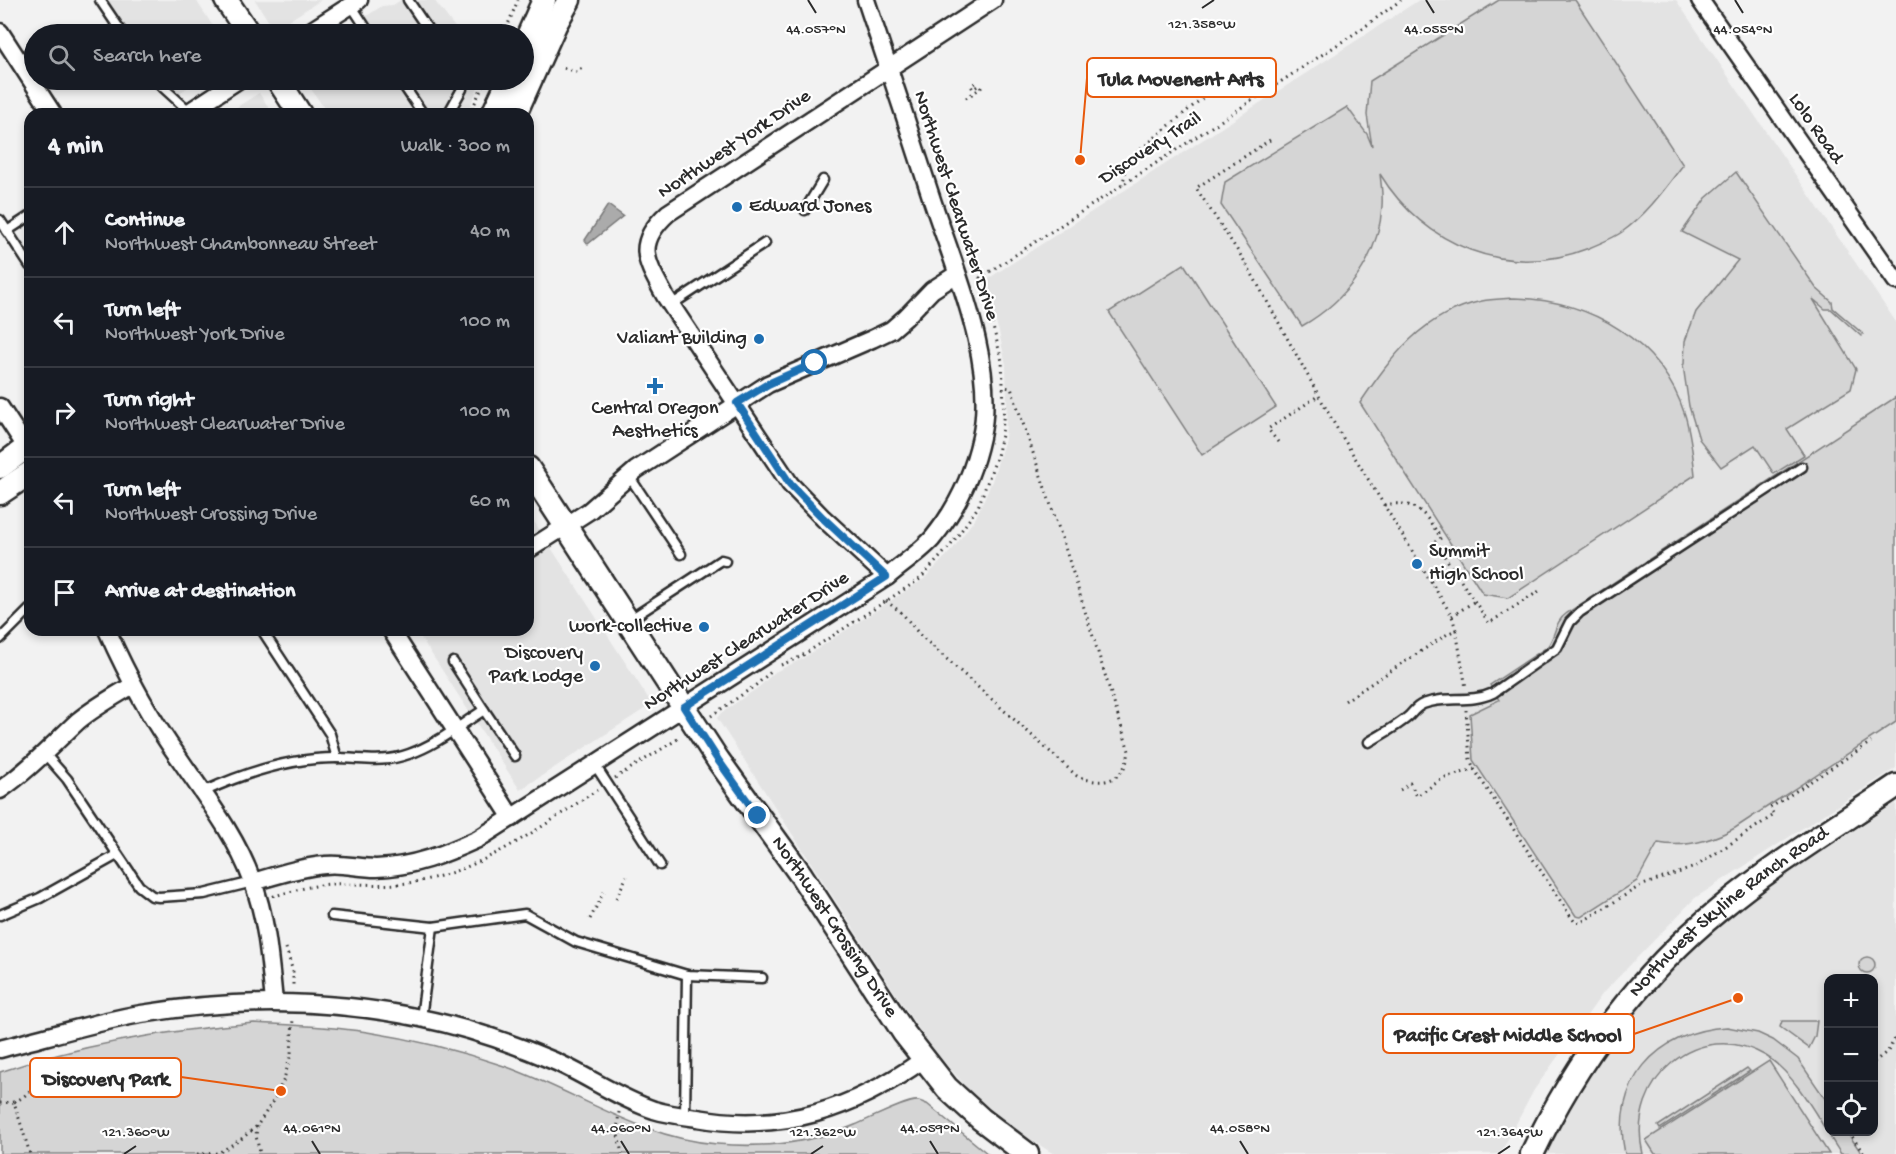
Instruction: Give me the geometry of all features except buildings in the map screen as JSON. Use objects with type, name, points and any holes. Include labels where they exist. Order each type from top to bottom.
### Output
[{"type":"street","points":[[226,0],[242,24]]},
{"type":"street","points":[[533,24],[544,0]]},
{"type":"street","points":[[534,72],[569,0]]},
{"type":"street","name":"Northwest Clearwater Drive","points":[[253,882],[296,870],[327,865],[376,868],[412,864],[444,855],[478,839],[886,577],[931,539],[955,505],[972,471],[982,435],[984,398],[980,352],[957,274],[866,0]]},
{"type":"street","name":"Northwest York Drive","points":[[886,577],[790,484],[671,305],[652,271],[645,250],[650,233],[658,222],[752,157],[993,0]]},
{"type":"street","name":"Lolo Road","points":[[1700,0],[1896,281]]},
{"type":"street","points":[[321,24],[353,2]]},
{"type":"street","points":[[0,32],[24,69]]},
{"type":"street","points":[[37,90],[49,108]]},
{"type":"street","points":[[196,108],[223,90]]},
{"type":"street","points":[[284,90],[296,108]]},
{"type":"street","points":[[496,108],[504,90]]},
{"type":"street","points":[[518,108],[526,90]]},
{"type":"street","points":[[534,546],[589,512],[629,476],[737,403],[790,373],[891,330],[932,290],[957,274]]},
{"type":"street","points":[[0,407],[24,441]]},
{"type":"street","points":[[0,466],[24,451]]},
{"type":"street","points":[[0,493],[24,477]]},
{"type":"street","name":"Northwest Crossing Drive","points":[[534,477],[718,760],[801,875],[904,1033],[947,1088],[981,1119],[1027,1154]]},
{"type":"street","points":[[110,636],[133,685],[155,722],[225,823],[241,854],[253,882],[264,928],[274,1002]]},
{"type":"street","points":[[399,636],[512,818]]},
{"type":"street","points":[[0,790],[45,754],[79,720],[133,685]]},
{"type":"street","name":"Northwest Skyline Ranch Road","points":[[1533,1154],[1559,1102],[1604,1033],[1635,992],[1674,950],[1719,909],[1760,877],[1896,786]]},
{"type":"street","points":[[0,1049],[139,1014],[203,1006],[274,1002],[366,1010],[421,1018],[490,1038],[555,1062],[625,1098],[655,1110],[723,1123],[760,1123],[801,1118],[842,1106],[901,1076],[924,1059]]},
{"type":"lane","points":[[100,0],[116,24]]},
{"type":"lane","points":[[408,0],[424,24]]},
{"type":"lane","points":[[353,2],[365,24]]},
{"type":"lane","points":[[165,90],[184,108]]},
{"type":"lane","points":[[407,90],[419,108]]},
{"type":"lane","points":[[451,108],[461,90]]},
{"type":"lane","points":[[805,210],[823,180]]},
{"type":"lane","points":[[0,220],[24,257]]},
{"type":"lane","points":[[7,231],[24,220]]},
{"type":"lane","points":[[671,305],[765,243]]},
{"type":"lane","points":[[1369,742],[1409,716],[1414,708],[1422,704],[1437,700],[1481,699],[1493,693],[1557,648],[1570,621],[1580,612],[1802,467]]},
{"type":"lane","points":[[629,476],[681,554]]},
{"type":"lane","points":[[628,621],[721,560],[725,561]]},
{"type":"lane","points":[[0,639],[24,615]]},
{"type":"lane","points":[[266,636],[330,734],[337,758]]},
{"type":"lane","points":[[453,662],[514,756]]},
{"type":"lane","points":[[203,792],[256,771],[293,763],[337,758],[388,760],[408,755],[426,747],[484,710]]},
{"type":"lane","points":[[45,754],[67,778],[139,886],[152,896],[204,894],[253,882]]},
{"type":"lane","points":[[595,765],[660,865]]},
{"type":"lane","points":[[0,915],[68,884],[117,855]]},
{"type":"lane","points":[[332,916],[433,927],[525,914],[576,942],[687,975],[762,978]]},
{"type":"lane","points":[[421,1018],[433,927]]},
{"type":"lane","points":[[685,1116],[687,975]]},
{"type":"path","points":[[508,24],[518,0]]},
{"type":"path","name":"Discovery Trail","points":[[979,283],[980,278],[988,272],[1363,28],[1401,0]]},
{"type":"path","points":[[564,68],[576,72],[584,68]]},
{"type":"path","points":[[966,98],[981,88],[979,85],[973,89],[971,86],[976,82]]},
{"type":"path","points":[[1122,186],[1128,164],[1135,154],[1217,86]]},
{"type":"path","points":[[473,108],[481,90]]},
{"type":"path","points":[[1269,140],[1196,188],[1247,265],[1335,426],[1452,616],[1465,684],[1470,759],[1474,769],[1575,922],[1580,923],[1640,886],[1695,867],[1774,815],[1770,808],[1871,742]]},
{"type":"path","points":[[886,601],[902,613],[920,635],[1077,776],[1095,782],[1106,781],[1124,770],[1129,750],[1011,388],[1004,387]]},
{"type":"path","points":[[1278,442],[1268,429],[1319,396]]},
{"type":"path","points":[[1384,505],[1394,503],[1415,506],[1425,515],[1440,538],[1435,542],[1489,623],[1540,590]]},
{"type":"path","points":[[1452,616],[1475,601]]},
{"type":"path","points":[[1343,702],[1456,630]]},
{"type":"path","points":[[1400,790],[1410,783],[1417,796],[1442,779],[1474,769]]},
{"type":"path","points":[[616,898],[627,876]]},
{"type":"path","points":[[590,919],[604,892]]},
{"type":"path","points":[[197,1154],[218,1152],[240,1140],[257,1126],[275,1098],[284,1079],[291,1054],[294,1003]]},
{"type":"path","points":[[283,1020],[293,1021]]},
{"type":"path","points":[[1878,1059],[1888,1051],[1896,1037]]},
{"type":"path","points":[[0,1102],[14,1102],[25,1096],[34,1086],[37,1072],[33,1056],[41,1053]]},
{"type":"path","points":[[622,1154],[617,1130],[618,1113],[625,1098]]},
{"type":"path","points":[[14,1102],[30,1154]]},
{"type":"path","points":[[257,1126],[256,1136],[260,1154]]},
{"type":"path","points":[[1852,1136],[1864,1154]]},
{"type":"path","points":[[218,1152],[223,1154]]},
{"type":"shaded area","points":[[108,0],[196,0],[212,24],[124,24]]},
{"type":"shaded area","points":[[255,0],[321,0],[283,24],[270,24]]},
{"type":"shaded area","points":[[401,0],[434,0],[452,24],[355,24],[382,6],[393,5]]},
{"type":"shaded area","name":"Summit High School","points":[[1419,0],[1676,0],[1896,322],[1896,768],[1695,898],[1603,993],[1534,1090],[1500,1154],[1054,1154],[998,1115],[970,1091],[939,1056],[916,1025],[717,718],[759,687],[775,672],[802,659],[924,579],[953,549],[976,517],[992,481],[1005,439],[1007,405],[1006,365],[999,332],[983,282]]},
{"type":"shaded area","points":[[1499,0],[1575,0],[1683,165],[1647,209],[1631,225],[1610,239],[1558,257],[1528,260],[1498,258],[1470,250],[1444,237],[1420,220],[1398,199],[1380,174],[1382,202],[1380,225],[1367,260],[1346,291],[1318,316],[1302,326],[1221,205],[1225,182],[1347,107],[1367,134],[1372,146],[1367,115],[1370,81]]},
{"type":"shaded area","points":[[312,90],[477,90],[469,108],[324,108]]},
{"type":"shaded area","points":[[259,93],[269,108],[235,108]]},
{"type":"shaded area","points":[[1736,172],[1816,288],[1832,302],[1833,308],[1863,334],[1861,336],[1831,309],[1825,309],[1813,299],[1856,369],[1851,389],[1787,429],[1804,455],[1774,474],[1755,445],[1721,467],[1699,439],[1689,406],[1683,365],[1685,341],[1696,312],[1738,260],[1682,232],[1706,198]]},
{"type":"shaded area","points":[[608,205],[623,216],[588,244],[585,240]]},
{"type":"shaded area","points":[[1184,264],[1276,407],[1202,455],[1109,312]]},
{"type":"shaded area","points":[[1514,298],[1569,307],[1595,316],[1619,329],[1640,346],[1659,365],[1674,389],[1687,422],[1695,475],[1508,598],[1483,594],[1360,403],[1384,369],[1410,339],[1425,327],[1461,307],[1486,300]]},
{"type":"shaded area","points":[[1896,397],[1896,722],[1735,828],[1717,837],[1688,844],[1658,843],[1637,881],[1581,917],[1576,916],[1473,760],[1470,714],[1499,700],[1490,685],[1547,647],[1557,625],[1567,613]]},
{"type":"shaded area","points":[[534,521],[652,704],[520,790],[420,636],[534,636]]},
{"type":"shaded area","points":[[1896,803],[1896,1154],[1547,1154],[1562,1121],[1604,1054],[1631,1017],[1679,962],[1735,911],[1760,892]]},
{"type":"shaded area","points":[[1864,957],[1870,957],[1875,965],[1873,971],[1864,973],[1859,968],[1859,962]]},
{"type":"shaded area","points":[[1782,1021],[1817,1021],[1815,1036],[1809,1048],[1780,1027]]},
{"type":"shaded area","points":[[254,1023],[353,1030],[436,1046],[531,1076],[608,1112],[661,1133],[717,1144],[752,1145],[805,1140],[839,1131],[897,1106],[919,1101],[927,1104],[988,1154],[0,1154],[0,1072],[94,1046],[157,1034]]},
{"type":"shaded area","points":[[1727,1027],[1758,1033],[1773,1040],[1798,1059],[1824,1097],[1824,1127],[1808,1101],[1778,1065],[1766,1056],[1741,1046],[1716,1044],[1693,1050],[1673,1062],[1656,1080],[1645,1102],[1640,1127],[1643,1154],[1625,1154],[1622,1128],[1625,1105],[1632,1084],[1644,1065],[1660,1050],[1679,1039],[1702,1031]]},
{"type":"shaded area","points":[[1769,1061],[1829,1154],[1655,1154],[1646,1140]]},
{"type":"shaded area","points":[[1747,1068],[1750,1071],[1660,1129],[1658,1126]]},
{"type":"shaded area","points":[[1830,1136],[1850,1136],[1862,1154],[1841,1154]]},
{"type":"place","name":"Tula Movenent Arts","points":[[1080,160]]},
{"type":"place","name":"Edward Jones","points":[[737,207]]},
{"type":"place","name":"Valiant Building","points":[[759,339]]},
{"type":"place","name":"Central Oregon Aesthetics","points":[[655,386]]},
{"type":"place","name":"Summit High School","points":[[1417,564]]},
{"type":"place","name":"work-collective","points":[[704,627]]},
{"type":"place","name":"Discovery Park Lodge","points":[[595,666]]},
{"type":"place","name":"Pacific Crest Middle School","points":[[1738,998]]},
{"type":"place","name":"Discovery Park","points":[[281,1091]]},
{"type":"route","points":[[758,816],[684,707],[886,577],[790,484],[737,403],[768,384],[815,363]]}]
